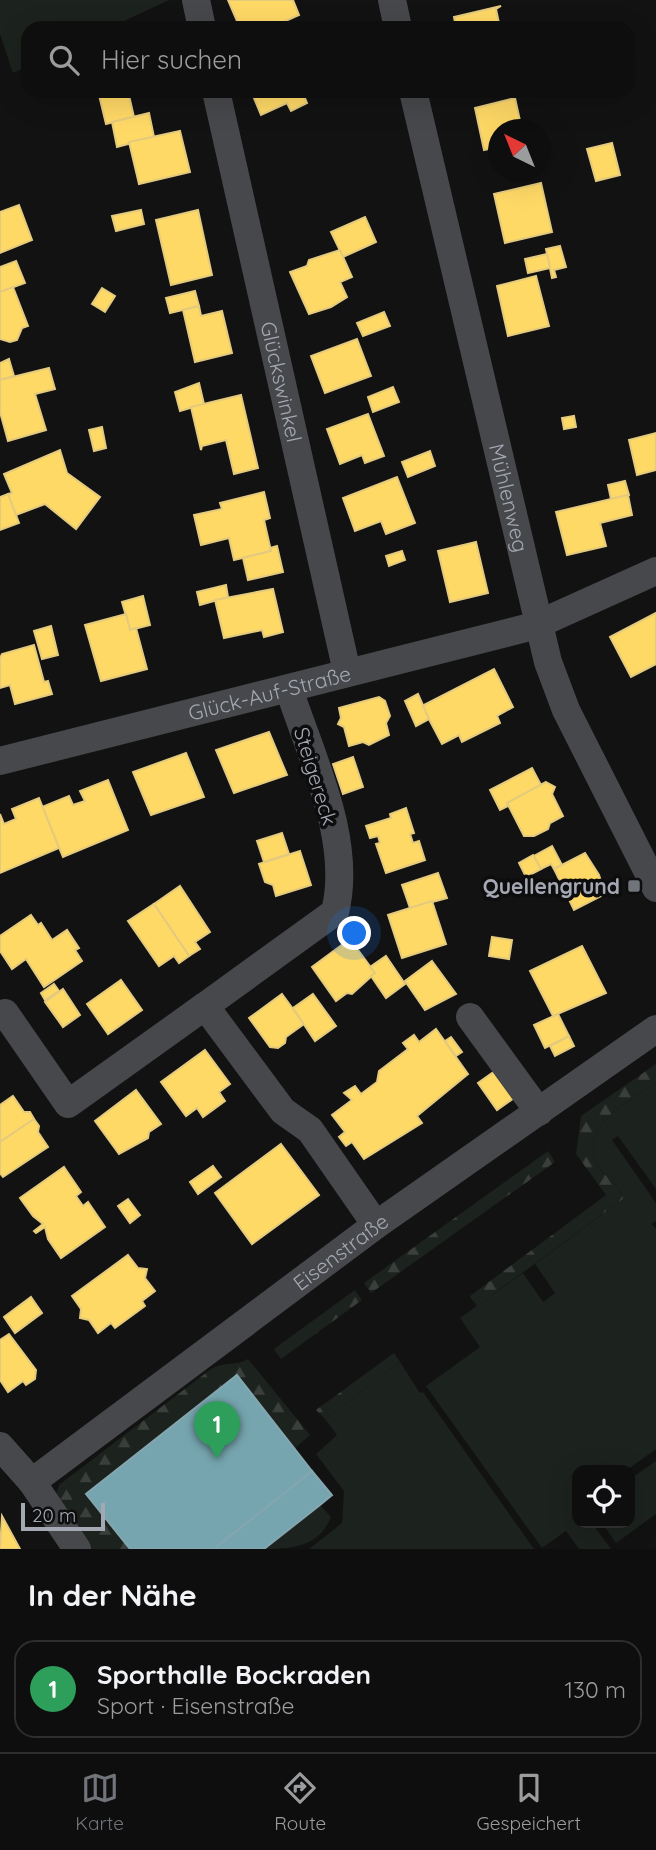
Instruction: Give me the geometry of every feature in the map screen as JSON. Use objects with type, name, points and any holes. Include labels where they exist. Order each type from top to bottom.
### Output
[{"type":"street","points":[[195,0],[200,21]]},
{"type":"street","points":[[392,0],[396,21]]},
{"type":"street","name":"Glückswinkel","points":[[218,98],[347,672]]},
{"type":"street","name":"Mühlenweg","points":[[415,98],[548,662],[566,710],[656,888]]},
{"type":"street","name":"Glück-Auf-Straße","points":[[0,761],[539,625],[656,571]]},
{"type":"street","name":"Steigereck","points":[[5,1013],[68,1104],[335,912],[341,886],[331,816],[289,689]]},
{"type":"street","points":[[205,1006],[283,1111],[310,1130],[376,1225]]},
{"type":"street","points":[[470,1017],[539,1112]]},
{"type":"street","name":"Eisenstraße","points":[[32,1482],[376,1225],[656,1029]]},
{"type":"street","points":[[0,1446],[32,1482],[76,1549]]},
{"type":"green space","points":[[0,0],[169,0],[124,21],[21,21],[21,69],[13,73],[0,34]]},
{"type":"green space","points":[[656,1064],[656,1083],[610,1115],[595,1137],[593,1150],[597,1164],[619,1189],[623,1199],[477,1306],[470,1296],[606,1195],[576,1154],[581,1116]]},
{"type":"green space","points":[[656,1083],[656,1189],[618,1136],[612,1140],[656,1203],[656,1221],[652,1224],[656,1229],[656,1449],[634,1465],[572,1465],[572,1528],[596,1528],[611,1549],[579,1549],[566,1531],[542,1548],[426,1386],[480,1347],[460,1318],[523,1273],[543,1302],[555,1293],[535,1264],[623,1199],[619,1189],[597,1164],[593,1150],[595,1137],[601,1126],[621,1106]]},
{"type":"green space","points":[[548,1151],[555,1162],[371,1293],[364,1283]]},
{"type":"green space","points":[[355,1290],[362,1300],[281,1359],[274,1349]]},
{"type":"green space","points":[[394,1353],[400,1362],[325,1419],[316,1410]]},
{"type":"green space","points":[[248,1359],[310,1435],[295,1448],[236,1375],[86,1494],[130,1549],[91,1549],[56,1495],[59,1485],[211,1369]]},
{"type":"green space","points":[[400,1362],[534,1549],[309,1549],[342,1523],[344,1491],[316,1454],[337,1435],[325,1419]]},
{"type":"green space","points":[[656,1461],[656,1514],[616,1543],[606,1528],[635,1528],[635,1476]]},
{"type":"green space","points":[[320,1505],[331,1517],[319,1535],[294,1547],[264,1549]]},
{"type":"building: Wohnen","points":[[228,0],[293,0],[299,15],[286,21],[237,21]]},
{"type":"building: Wohnen","points":[[501,6],[496,9],[499,21],[455,21],[454,17]]},
{"type":"building: Wohnen","points":[[100,98],[130,98],[134,117],[106,124]]},
{"type":"building: Wohnen","points":[[254,98],[305,98],[307,103],[291,111],[287,103],[261,115]]},
{"type":"building: Wohnen","points":[[515,98],[520,119],[488,119],[488,149],[484,150],[475,108]]},
{"type":"building: Wohnen","points":[[149,113],[154,137],[117,147],[112,122]]},
{"type":"building: Wohnen","points":[[180,131],[190,172],[139,184],[129,142]]},
{"type":"building: Wohnen","points":[[612,143],[620,175],[596,181],[587,149]]},
{"type":"building: Wohnen","points":[[541,183],[552,232],[505,243],[494,194]]},
{"type":"building: Wohnen","points":[[19,205],[32,240],[0,253],[0,212]]},
{"type":"building: Wohnen","points":[[141,210],[144,224],[116,231],[112,216]]},
{"type":"building: Wohnen","points":[[198,210],[212,275],[171,285],[156,220]]},
{"type":"building: Wohnen","points":[[365,217],[376,242],[343,257],[331,232]]},
{"type":"building: Wohnen","points":[[560,246],[566,267],[554,270],[556,277],[552,278],[546,249]]},
{"type":"building: Wohnen","points":[[340,250],[352,277],[340,282],[347,297],[331,307],[309,314],[290,272],[307,266],[309,260]]},
{"type":"building: Wohnen","points":[[547,254],[550,268],[528,273],[525,259]]},
{"type":"building: Wohnen","points":[[16,261],[25,283],[0,292],[0,267]]},
{"type":"building: Wohnen","points":[[536,276],[549,326],[508,336],[497,286]]},
{"type":"building: Wohnen","points":[[13,287],[28,326],[22,328],[17,340],[10,342],[0,339],[0,292]]},
{"type":"building: Wohnen","points":[[102,288],[115,296],[105,312],[92,304]]},
{"type":"building: Wohnen","points":[[195,291],[199,306],[170,313],[166,298]]},
{"type":"building: Wohnen","points":[[199,306],[201,316],[222,311],[232,353],[195,362],[183,310]]},
{"type":"building: Wohnen","points":[[384,312],[390,326],[363,336],[357,323]]},
{"type":"building: Wohnen","points":[[357,339],[371,376],[325,393],[311,356]]},
{"type":"building: Wohnen","points":[[9,359],[14,376],[0,380],[0,363]]},
{"type":"building: Wohnen","points":[[49,368],[55,389],[35,394],[46,430],[8,441],[0,412],[0,380]]},
{"type":"building: Wohnen","points":[[199,383],[204,404],[180,411],[175,392]]},
{"type":"building: Wohnen","points":[[393,387],[399,402],[373,412],[368,397]]},
{"type":"building: Wohnen","points":[[241,395],[258,468],[234,474],[226,440],[202,446],[201,450],[191,407]]},
{"type":"building: Wohnen","points":[[368,414],[384,456],[365,463],[362,455],[340,464],[327,429]]},
{"type":"building: Wohnen","points":[[574,416],[576,427],[564,429],[562,418]]},
{"type":"building: Wohnen","points":[[102,427],[106,448],[94,451],[89,430]]},
{"type":"building: Wohnen","points":[[656,433],[656,470],[637,475],[629,440]]},
{"type":"building: Wohnen","points":[[60,450],[67,473],[100,497],[76,529],[45,504],[16,515],[8,494],[12,493],[4,474]]},
{"type":"building: Wohnen","points":[[430,451],[435,466],[408,477],[402,462]]},
{"type":"building: Wohnen","points":[[397,477],[415,523],[386,534],[381,521],[355,531],[343,498]]},
{"type":"building: Wohnen","points":[[625,481],[629,495],[611,499],[608,485]]},
{"type":"building: Wohnen","points":[[264,492],[270,518],[264,520],[271,551],[234,560],[229,538],[201,545],[194,515],[222,509],[220,503]]},
{"type":"building: Wohnen","points":[[8,494],[19,523],[0,530],[0,497]]},
{"type":"building: Wohnen","points":[[628,495],[632,515],[600,523],[606,546],[567,555],[556,512]]},
{"type":"building: Wohnen","points":[[476,542],[488,593],[450,602],[438,551]]},
{"type":"building: Wohnen","points":[[277,546],[283,572],[248,580],[243,558],[271,551],[270,548]]},
{"type":"building: Wohnen","points":[[402,551],[405,560],[389,566],[386,556]]},
{"type":"building: Wohnen","points":[[226,585],[228,597],[200,605],[197,592]]},
{"type":"building: Wohnen","points":[[273,589],[283,632],[264,637],[262,630],[224,638],[215,600]]},
{"type":"building: Wohnen","points":[[143,596],[150,625],[130,630],[122,602]]},
{"type":"building: Wohnen","points":[[656,613],[656,664],[631,677],[610,637]]},
{"type":"building: Wohnen","points":[[126,614],[130,630],[136,628],[147,669],[101,681],[85,625]]},
{"type":"building: Wohnen","points":[[51,626],[58,655],[42,659],[34,631]]},
{"type":"building: Wohnen","points":[[34,645],[44,682],[48,681],[52,694],[15,704],[10,685],[0,688],[0,658],[2,654]]},
{"type":"building: Wohnen","points":[[494,669],[513,707],[497,716],[500,723],[462,742],[459,735],[442,744],[422,706]]},
{"type":"building: Wohnen","points":[[418,694],[429,719],[416,726],[405,701]]},
{"type":"building: Wohnen","points":[[379,697],[385,701],[390,716],[386,723],[389,735],[369,745],[363,742],[349,746],[344,727],[338,724],[341,718],[339,708]]},
{"type":"building: Wohnen","points":[[269,732],[287,775],[234,793],[216,750]]},
{"type":"building: Wohnen","points":[[186,753],[204,797],[151,815],[133,772]]},
{"type":"building: Wohnen","points":[[353,757],[363,787],[343,794],[333,764]]},
{"type":"building: Wohnen","points":[[532,768],[541,785],[507,803],[508,806],[500,810],[490,790]]},
{"type":"building: Wohnen","points":[[108,780],[128,830],[63,857],[42,807],[69,796],[73,805],[85,801],[80,791]]},
{"type":"building: Wohnen","points":[[546,782],[555,787],[552,794],[563,816],[550,823],[548,829],[534,836],[524,836],[507,803]]},
{"type":"building: Wohnen","points":[[39,798],[59,848],[0,873],[0,814],[4,824],[16,819],[12,809]]},
{"type":"building: Wohnen","points":[[406,808],[414,833],[410,834],[413,843],[419,841],[425,860],[386,873],[376,844],[380,843],[378,836],[370,838],[366,826],[391,818],[390,814]]},
{"type":"building: Wohnen","points":[[282,833],[289,854],[264,862],[257,841]]},
{"type":"building: Wohnen","points":[[552,846],[562,865],[554,869],[551,864],[541,869],[534,856]]},
{"type":"building: Wohnen","points":[[300,851],[311,885],[276,896],[273,885],[265,882],[259,864]]},
{"type":"building: Wohnen","points":[[585,853],[599,875],[605,894],[574,910],[554,869]]},
{"type":"building: Wohnen","points":[[533,855],[541,869],[526,877],[519,863]]},
{"type":"building: Wohnen","points":[[438,873],[447,898],[410,908],[402,885]]},
{"type":"building: Wohnen","points":[[180,886],[210,932],[195,942],[200,949],[189,956],[154,904]]},
{"type":"building: Wohnen","points":[[432,901],[446,944],[402,958],[388,915]]},
{"type":"building: Wohnen","points":[[154,904],[189,956],[179,963],[174,956],[159,966],[128,921]]},
{"type":"building: Wohnen","points":[[31,915],[38,925],[41,923],[52,940],[67,930],[79,948],[75,950],[82,961],[44,987],[26,959],[12,969],[0,951],[0,936]]},
{"type":"building: Wohnen","points":[[492,937],[512,940],[509,959],[489,956]]},
{"type":"building: Wohnen","points":[[350,939],[375,973],[352,994],[347,993],[336,1001],[312,967]]},
{"type":"building: Wohnen","points":[[582,946],[606,993],[553,1016],[530,971]]},
{"type":"building: Wohnen","points":[[386,956],[405,984],[386,998],[371,976],[375,973],[370,967]]},
{"type":"building: Wohnen","points":[[432,961],[456,994],[425,1010],[405,981]]},
{"type":"building: Wohnen","points":[[121,980],[142,1010],[108,1034],[87,1004]]},
{"type":"building: Wohnen","points":[[54,984],[59,991],[45,1000],[41,993]]},
{"type":"building: Wohnen","points":[[63,989],[80,1015],[63,1027],[45,1002]]},
{"type":"building: Wohnen","points":[[282,994],[304,1024],[286,1037],[285,1043],[278,1048],[270,1047],[249,1018]]},
{"type":"building: Wohnen","points":[[313,994],[336,1026],[315,1041],[293,1008]]},
{"type":"building: Wohnen","points":[[558,1014],[569,1036],[545,1048],[534,1025]]},
{"type":"building: Wohnen","points":[[436,1029],[468,1074],[417,1116],[422,1123],[364,1159],[352,1142],[346,1146],[339,1137],[345,1132],[332,1115],[352,1100],[344,1093],[355,1086],[361,1094],[377,1082],[379,1071],[408,1049],[403,1043],[414,1035],[419,1042]]},
{"type":"building: Wohnen","points":[[569,1036],[574,1046],[555,1056],[550,1046]]},
{"type":"building: Wohnen","points":[[451,1037],[462,1052],[456,1056],[445,1041]]},
{"type":"building: Wohnen","points":[[205,1050],[230,1084],[219,1092],[225,1101],[203,1117],[197,1108],[186,1116],[161,1082]]},
{"type":"building: Wohnen","points":[[495,1071],[514,1098],[497,1110],[478,1083]]},
{"type":"building: Wohnen","points":[[136,1090],[161,1124],[149,1132],[148,1138],[119,1154],[95,1121]]},
{"type":"building: Wohnen","points":[[13,1096],[24,1112],[30,1112],[34,1119],[0,1142],[0,1105]]},
{"type":"building: Wohnen","points":[[34,1119],[39,1126],[38,1132],[48,1147],[3,1177],[0,1173],[0,1142]]},
{"type":"building: Wohnen","points":[[281,1144],[319,1195],[252,1244],[215,1193]]},
{"type":"building: Wohnen","points":[[213,1166],[221,1177],[198,1194],[190,1182]]},
{"type":"building: Wohnen","points":[[64,1167],[81,1192],[76,1196],[83,1206],[88,1202],[105,1227],[61,1258],[48,1239],[45,1227],[36,1233],[34,1231],[43,1224],[33,1216],[20,1198]]},
{"type":"building: Wohnen","points":[[128,1199],[140,1215],[130,1223],[118,1206]]},
{"type":"building: Wohnen","points":[[128,1255],[138,1268],[147,1269],[145,1278],[155,1291],[142,1301],[145,1306],[115,1328],[111,1323],[98,1333],[89,1320],[80,1318],[81,1309],[72,1296]]},
{"type":"building: Wohnen","points":[[31,1297],[42,1313],[15,1333],[4,1317]]},
{"type":"building: Wohnen","points":[[9,1334],[36,1370],[35,1379],[26,1385],[23,1381],[8,1392],[0,1380],[0,1340]]},
{"type":"building: Wohnen","points":[[2,1516],[20,1549],[0,1549]]},
{"type":"building: Öffentlich","points":[[237,1375],[312,1471],[214,1549],[130,1549],[86,1494]]},
{"type":"building: Öffentlich","points":[[312,1471],[332,1495],[320,1505],[264,1549],[214,1549]]},
{"type":"place","name":"Quellengrund","points":[[634,886]]},
{"type":"place","name":"Sporthalle Bockraden","points":[[217,1459]]}]
